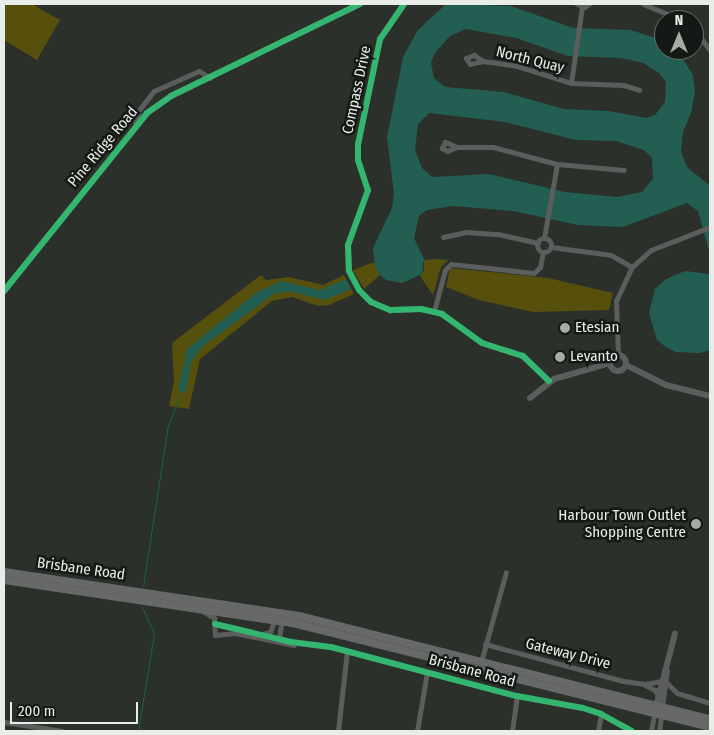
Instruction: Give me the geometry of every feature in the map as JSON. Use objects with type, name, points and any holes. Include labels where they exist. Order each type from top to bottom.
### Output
[{"type":"highway","name":"Brisbane Road","points":[[4,572],[279,617],[481,662],[710,727]]},
{"type":"highway","name":"Brisbane Road","points":[[4,580],[193,607],[279,617],[658,712],[710,719]]},
{"type":"street","name":"Pine Ridge Road","points":[[4,291],[135,125],[161,102],[360,4]]},
{"type":"street","name":"Compass Drive","points":[[404,4],[384,30],[378,48],[356,152],[368,190],[351,233],[347,258],[352,280],[371,302],[390,310],[434,311],[453,320],[482,343],[523,356],[548,381]]},
{"type":"street","points":[[580,5],[589,4]]},
{"type":"street","points":[[643,4],[658,10]]},
{"type":"street","name":"North Quay","points":[[571,84],[580,24],[580,5]]},
{"type":"street","name":"North Quay","points":[[484,61],[517,66],[571,84],[623,85],[639,90]]},
{"type":"street","points":[[135,125],[139,110],[154,91],[199,71],[210,78]]},
{"type":"street","points":[[151,97],[154,102],[161,102]]},
{"type":"street","points":[[457,147],[493,147],[557,164],[624,170]]},
{"type":"street","points":[[538,243],[544,238],[557,164]]},
{"type":"street","points":[[618,356],[616,301],[632,266],[651,250],[710,227]]},
{"type":"street","points":[[434,311],[445,270],[451,264],[534,273],[540,267],[543,252],[538,243],[498,234],[466,232],[442,238]]},
{"type":"street","points":[[544,238],[551,247]]},
{"type":"street","points":[[543,252],[551,247],[611,255],[632,266]]},
{"type":"street","points":[[530,398],[548,381],[585,368],[610,363],[618,356]]},
{"type":"street","points":[[618,356],[625,359],[626,365]]},
{"type":"street","points":[[610,363],[618,371],[626,365]]},
{"type":"street","points":[[626,365],[666,385],[710,396]]},
{"type":"street","points":[[481,662],[506,572]]},
{"type":"street","points":[[193,607],[212,616],[215,624],[212,628],[215,635],[235,632],[270,642],[302,644]]},
{"type":"street","points":[[251,632],[269,633],[279,617]]},
{"type":"street","points":[[279,617],[279,638]]},
{"type":"street","points":[[215,624],[302,644]]},
{"type":"street","points":[[651,731],[658,712],[675,634]]},
{"type":"street","points":[[270,642],[279,638]]},
{"type":"street","name":"Brisbane Road","points":[[302,644],[347,651],[517,696],[601,714],[632,731]]},
{"type":"street","name":"Gateway Drive","points":[[486,644],[528,657],[645,684],[653,688],[661,697]]},
{"type":"street","points":[[338,731],[347,651]]},
{"type":"street","points":[[417,731],[427,672]]},
{"type":"street","points":[[664,682],[677,693],[710,703]]},
{"type":"street","name":"Gateway Drive","points":[[645,684],[664,682]]},
{"type":"street","points":[[661,697],[677,693]]},
{"type":"street","points":[[512,731],[517,696]]},
{"type":"street","points":[[658,712],[658,731]]},
{"type":"street","points":[[598,731],[601,714]]},
{"type":"street","points":[[4,722],[62,731]]},
{"type":"shaded area","points":[[4,4],[32,4],[60,20],[37,60],[4,40]]},
{"type":"shaded area","points":[[446,4],[511,6],[573,28],[631,30],[654,38],[654,60],[683,60],[693,75],[695,91],[691,113],[683,132],[681,152],[687,167],[710,186],[710,254],[698,211],[687,203],[623,227],[578,225],[513,211],[453,206],[427,210],[419,216],[414,238],[424,259],[422,274],[402,283],[386,280],[380,275],[375,265],[373,248],[392,208],[394,194],[387,137],[403,57],[418,30]],"holes":[[[466,29],[516,38],[568,56],[621,58],[643,63],[659,73],[666,82],[665,102],[655,115],[646,118],[609,111],[564,109],[504,92],[445,87],[434,78],[431,63],[435,53],[450,36]],[[429,113],[505,122],[576,140],[616,141],[644,150],[652,158],[653,179],[642,192],[617,197],[565,192],[489,174],[432,177],[422,168],[415,150],[418,124]]]},
{"type":"shaded area","points":[[424,260],[448,260],[441,267],[433,295],[420,276],[424,270]]},
{"type":"shaded area","points":[[374,262],[380,275],[364,289],[353,270]]},
{"type":"shaded area","points":[[450,268],[548,278],[613,293],[609,310],[533,312],[479,300],[446,287]]},
{"type":"shaded area","points":[[685,271],[710,274],[710,350],[700,353],[676,352],[657,340],[649,313],[655,289],[666,279]]},
{"type":"shaded area","points":[[261,275],[266,280],[289,277],[323,285],[344,275],[354,294],[329,305],[318,306],[292,297],[272,301],[200,359],[189,409],[169,406],[174,382],[172,343]]},
{"type":"shaded area","points":[[346,279],[351,289],[325,300],[292,292],[275,293],[202,347],[191,362],[186,392],[178,391],[187,349],[257,292],[281,281],[320,290]]},
{"type":"waterway","points":[[143,586],[168,425],[182,392]]},
{"type":"waterway","points":[[138,731],[154,633],[142,607]]},
{"type":"cycle path","points":[[4,291],[147,113],[171,96],[360,4]]},
{"type":"cycle path","points":[[404,4],[380,39],[358,144],[358,160],[368,190],[348,245],[349,271],[359,290],[371,302],[390,310],[421,309],[442,314],[482,343],[523,356],[549,381]]},
{"type":"cycle path","points":[[215,624],[291,642],[331,647],[517,696],[583,708],[601,714],[632,731]]},
{"type":"place","name":"Etesian","points":[[565,328]]},
{"type":"place","name":"Levanto","points":[[560,357]]},
{"type":"place","name":"Harbour Town Outlet Shopping Centre","points":[[696,524]]}]
